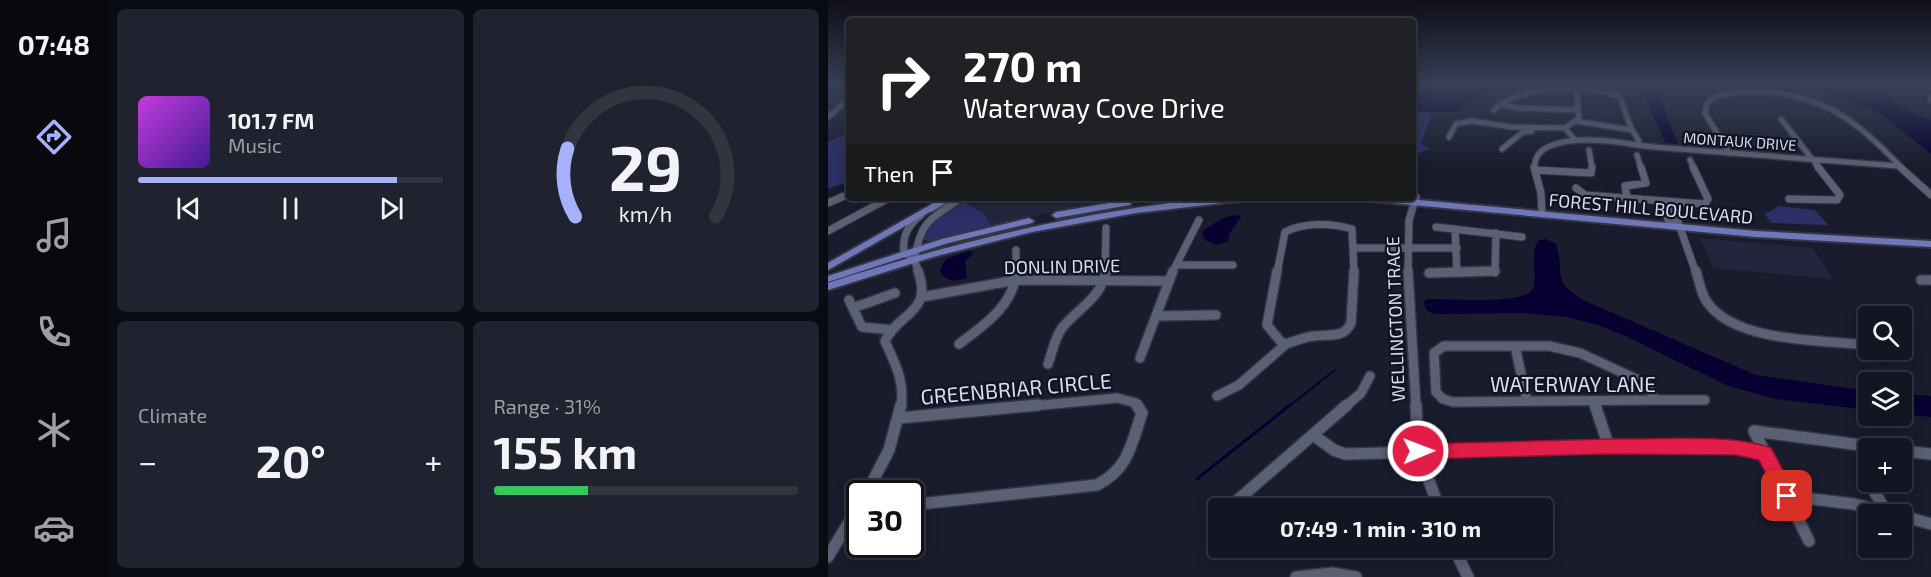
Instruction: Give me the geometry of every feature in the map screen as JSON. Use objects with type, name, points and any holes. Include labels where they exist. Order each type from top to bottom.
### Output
[{"type":"main road","name":"FOREST HILL BOULEVARD","points":[[1416,199],[1674,223],[1798,232],[1931,237]]},
{"type":"main road","points":[[828,267],[944,201]]},
{"type":"main road","points":[[828,279],[977,233],[1089,208],[1142,201]]},
{"type":"main road","points":[[1184,203],[1191,201]]},
{"type":"main road","points":[[828,287],[912,254],[1054,223],[1207,201]]},
{"type":"main road","name":"FOREST HILL BOULEVARD","points":[[1674,223],[1799,238],[1931,244]]},
{"type":"street","points":[[1449,137],[1456,124],[1467,121],[1512,127],[1565,128],[1579,118],[1578,112]]},
{"type":"street","points":[[1625,112],[1639,141]]},
{"type":"street","points":[[1705,112],[1729,153]]},
{"type":"street","points":[[1837,112],[1855,123],[1931,195]]},
{"type":"street","points":[[1781,119],[1838,191],[1840,197],[1828,201],[1789,199]]},
{"type":"street","points":[[1576,121],[1632,130]]},
{"type":"street","points":[[1502,148],[1523,132],[1544,128]]},
{"type":"street","points":[[1565,128],[1575,140]]},
{"type":"street","name":"MONTAUK DRIVE","points":[[1535,170],[1534,162],[1540,151],[1554,144],[1575,140],[1899,166]]},
{"type":"street","points":[[1542,211],[1541,193],[1535,170],[1591,173],[1593,170],[1590,150]]},
{"type":"street","points":[[1627,198],[1625,186],[1646,183],[1637,154]]},
{"type":"street","points":[[1576,188],[1581,194],[1698,205],[1708,201],[1690,160]]},
{"type":"street","points":[[828,203],[846,195]]},
{"type":"street","points":[[828,231],[883,201]]},
{"type":"street","points":[[873,480],[885,457],[899,418],[901,401],[900,373],[885,341],[892,330],[916,307],[922,297],[923,289],[912,254],[903,236],[909,226],[944,201]]},
{"type":"street","points":[[912,254],[924,225],[957,201]]},
{"type":"street","name":"WELLINGTON TRACE","points":[[1414,201],[1404,249],[1418,451],[1435,498]]},
{"type":"street","points":[[1661,201],[1674,223],[1706,301],[1714,312],[1727,321],[1762,334],[1858,344]]},
{"type":"street","points":[[1671,202],[1674,223]]},
{"type":"street","points":[[1140,358],[1158,316],[1168,281],[1199,220]]},
{"type":"street","points":[[828,222],[841,224]]},
{"type":"street","points":[[1217,396],[1239,385],[1286,344],[1313,336],[1339,335],[1350,327],[1354,231],[1345,226],[1299,226],[1285,232],[1267,325],[1281,342],[1286,344]]},
{"type":"street","points":[[1436,227],[1522,237]]},
{"type":"street","points":[[1048,364],[1061,329],[1093,300],[1104,282],[1107,263],[1106,228]]},
{"type":"street","points":[[1455,229],[1457,273]]},
{"type":"street","points":[[1429,273],[1495,273],[1496,233]]},
{"type":"street","points":[[1354,248],[1457,250]]},
{"type":"street","points":[[959,344],[989,321],[1002,306],[1016,280],[1016,250]]},
{"type":"street","points":[[1177,266],[1233,265]]},
{"type":"street","name":"DONLIN DRIVE","points":[[922,297],[1016,280],[1168,281]]},
{"type":"street","points":[[1921,280],[1931,280]]},
{"type":"street","points":[[892,330],[862,327],[851,304],[895,293]]},
{"type":"street","points":[[1158,316],[1216,315]]},
{"type":"street","name":"WATERWAY LANE","points":[[1515,346],[1444,346],[1436,350],[1433,357],[1436,392],[1443,399],[1453,402],[1705,400]]},
{"type":"street","points":[[1527,401],[1515,346],[1549,346],[1586,355],[1647,384],[1655,401]]},
{"type":"street","points":[[1240,498],[1361,393],[1370,376]]},
{"type":"street","name":"GREENBRIAR CIRCLE","points":[[899,418],[1117,398],[1132,400],[1139,406],[1142,413],[1124,464],[1110,478],[1097,485],[924,504]]},
{"type":"street","points":[[1594,401],[1609,447]]},
{"type":"street","points":[[1809,542],[1754,431],[1858,445]]},
{"type":"street","points":[[1313,435],[1334,450],[1345,454],[1609,447],[1736,448],[1765,453]]},
{"type":"street","points":[[1912,452],[1931,454]]},
{"type":"street","points":[[1787,496],[1858,505]]},
{"type":"street","points":[[1912,519],[1931,524]]},
{"type":"street","points":[[828,557],[846,528]]},
{"type":"street","points":[[1459,558],[1468,577]]},
{"type":"street","points":[[1296,577],[1340,573],[1356,577]]},
{"type":"shaded area","points":[[1416,112],[1432,113],[1421,144],[1431,149],[1416,154]]},
{"type":"shaded area","points":[[1652,112],[1666,112],[1678,144],[1665,142]]},
{"type":"shaded area","points":[[1876,112],[1911,112],[1931,120],[1931,154]]},
{"type":"shaded area","points":[[846,134],[846,182],[828,189],[828,142]]},
{"type":"shaded area","points":[[1117,201],[1088,204],[991,226],[983,212],[964,202]]},
{"type":"shaded area","points":[[964,202],[983,212],[991,226],[930,242],[922,239],[931,222]]},
{"type":"shaded area","points":[[1779,206],[1815,210],[1828,225],[1771,223],[1765,214]]},
{"type":"shaded area","points":[[1235,215],[1241,216],[1229,234],[1228,241],[1216,245],[1205,240],[1202,233],[1205,230]]},
{"type":"shaded area","points":[[1700,238],[1813,248],[1833,279],[1713,268]]},
{"type":"shaded area","points":[[1546,239],[1556,244],[1563,282],[1574,294],[1585,301],[1756,375],[1858,389],[1858,409],[1776,399],[1728,386],[1625,336],[1601,326],[1567,317],[1524,313],[1437,314],[1426,309],[1424,302],[1427,299],[1504,299],[1529,293],[1534,286],[1536,245],[1539,240]]},
{"type":"shaded area","points":[[969,251],[973,254],[965,261],[967,278],[955,280],[944,277],[940,270],[946,259]]},
{"type":"shaded area","points":[[1912,395],[1931,396],[1931,417],[1912,415]]},
{"type":"waterway","points":[[1288,407],[1335,370]]},
{"type":"waterway","points":[[1197,479],[1290,405]]},
{"type":"route","points":[[1418,451],[1609,447],[1736,448],[1765,453],[1787,496]]}]
